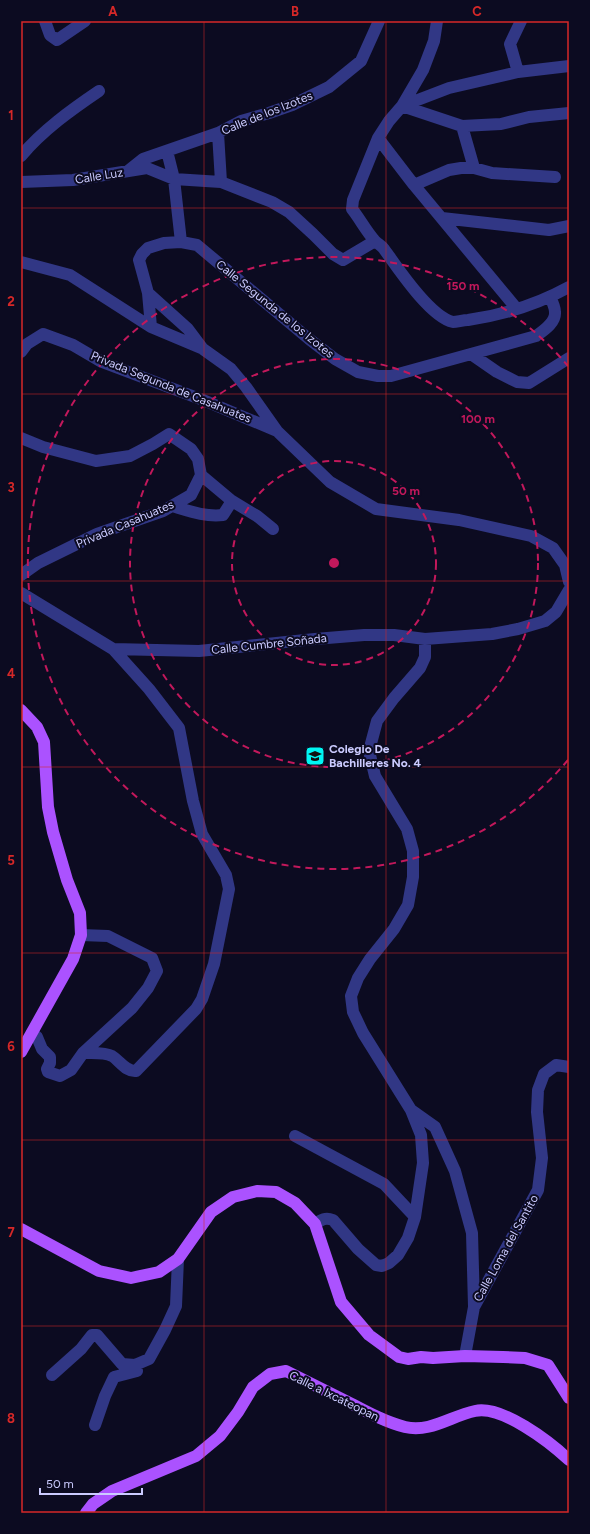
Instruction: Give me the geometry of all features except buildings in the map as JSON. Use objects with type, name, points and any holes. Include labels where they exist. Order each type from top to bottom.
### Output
[{"type":"main road","points":[[21,710],[37,727],[44,742],[48,807],[67,880],[80,912],[81,935],[73,959],[21,1052]]},
{"type":"main road","points":[[21,1229],[99,1271],[131,1278],[159,1272],[178,1259],[211,1212],[233,1197],[257,1191],[276,1192],[295,1203],[314,1224],[341,1302],[369,1335],[399,1357],[408,1359],[421,1356],[432,1358],[465,1356],[525,1358],[548,1365],[569,1398]]},
{"type":"main road","name":"Calle a Ixcateopan","points":[[86,1513],[93,1504],[112,1491],[196,1456],[220,1436],[238,1412],[253,1387],[270,1374],[286,1371],[383,1420],[406,1427],[427,1428],[476,1410],[498,1413],[514,1419],[558,1449],[569,1460]]},
{"type":"street","points":[[45,21],[50,35],[57,40],[85,21]]},
{"type":"street","name":"Calle de los Izotes","points":[[128,171],[143,159],[218,133],[241,121],[269,114],[292,105],[329,86],[361,61],[379,21]]},
{"type":"street","points":[[437,21],[434,41],[423,70],[402,106],[378,138],[353,200],[352,209],[375,242],[383,248],[392,262],[423,299],[437,312],[453,322],[488,317],[516,309],[550,297],[569,287]]},
{"type":"street","points":[[518,72],[510,44],[521,21]]},
{"type":"street","points":[[402,106],[449,88],[518,72],[569,66]]},
{"type":"street","points":[[21,156],[33,142],[62,117],[99,91]]},
{"type":"street","points":[[402,106],[462,126],[501,124],[529,117],[569,113]]},
{"type":"street","points":[[462,126],[474,168]]},
{"type":"street","points":[[218,133],[220,182]]},
{"type":"street","points":[[378,138],[414,185],[516,309]]},
{"type":"street","points":[[167,151],[174,180],[181,242]]},
{"type":"street","name":"Calle Luz","points":[[21,182],[73,180],[147,168],[174,180]]},
{"type":"street","points":[[414,185],[450,170],[474,168],[492,173],[555,177]]},
{"type":"street","points":[[174,180],[220,182],[272,202],[289,212],[338,258],[343,260],[375,242]]},
{"type":"street","points":[[442,218],[549,230],[569,226]]},
{"type":"street","name":"Calle Segunda de los Izotes","points":[[150,328],[148,293],[139,260],[148,248],[164,243],[181,242],[197,245],[335,359],[358,372],[378,376],[391,376],[536,336],[547,328],[553,319],[555,312],[550,297]]},
{"type":"street","points":[[21,262],[70,275],[150,328],[203,349],[231,370],[246,387],[277,431],[330,482],[376,509],[459,520],[531,536],[553,548],[565,565],[569,582]]},
{"type":"street","points":[[148,293],[188,329],[203,349]]},
{"type":"street","name":"Privada Segunda de Casahuates","points":[[21,352],[27,344],[43,334],[74,345],[102,362],[203,400],[277,431]]},
{"type":"street","points":[[471,354],[497,372],[517,382],[529,383],[569,358]]},
{"type":"street","points":[[21,438],[43,447],[96,462],[130,456],[169,434],[190,449],[198,459],[201,475],[232,501],[273,529]]},
{"type":"street","name":"Privada Casahuates","points":[[21,575],[38,563],[97,534],[163,511],[172,506],[191,495],[201,475]]},
{"type":"street","points":[[172,506],[204,515],[216,516],[223,515],[232,501]]},
{"type":"street","points":[[314,1224],[323,1219],[328,1218],[333,1220],[358,1249],[376,1264],[382,1266],[389,1264],[398,1255],[408,1238],[415,1217],[423,1163],[421,1135],[411,1110],[362,1033],[353,1012],[351,996],[358,978],[370,959],[394,928],[408,905],[412,876],[414,851],[407,829],[375,776],[369,751],[377,721],[394,698],[420,668],[425,657],[425,639],[492,634],[518,629],[545,621],[556,612],[569,590]]},
{"type":"street","points":[[21,592],[113,649],[149,689],[179,728],[193,801],[202,834],[226,875],[229,889],[214,964],[206,990],[196,1009],[136,1071],[128,1069],[108,1054],[84,1053]]},
{"type":"street","name":"Calle Cumbre Soñada","points":[[113,649],[200,651],[364,635],[394,635],[425,639]]},
{"type":"street","points":[[32,1033],[37,1037],[42,1049],[50,1058],[50,1064],[47,1069],[48,1072],[57,1076],[62,1076],[71,1070],[84,1053],[132,1008],[148,988],[157,971],[152,958],[108,936],[81,935]]},
{"type":"street","name":"Calle Loma del Santito","points":[[465,1356],[474,1307],[538,1190],[542,1158],[537,1112],[538,1090],[544,1074],[556,1065],[569,1067]]},
{"type":"street","points":[[411,1110],[435,1127],[455,1171],[472,1233],[474,1307]]},
{"type":"street","points":[[295,1136],[384,1184],[415,1217]]},
{"type":"street","points":[[52,1376],[81,1348],[92,1335],[97,1335],[122,1364],[135,1365],[149,1359],[176,1306],[178,1259]]},
{"type":"street","points":[[95,1425],[105,1396],[114,1377],[137,1370],[135,1365]]},
{"type":"place","name":"Colegio De Bachilleres No. 4","points":[[315,756]]}]
